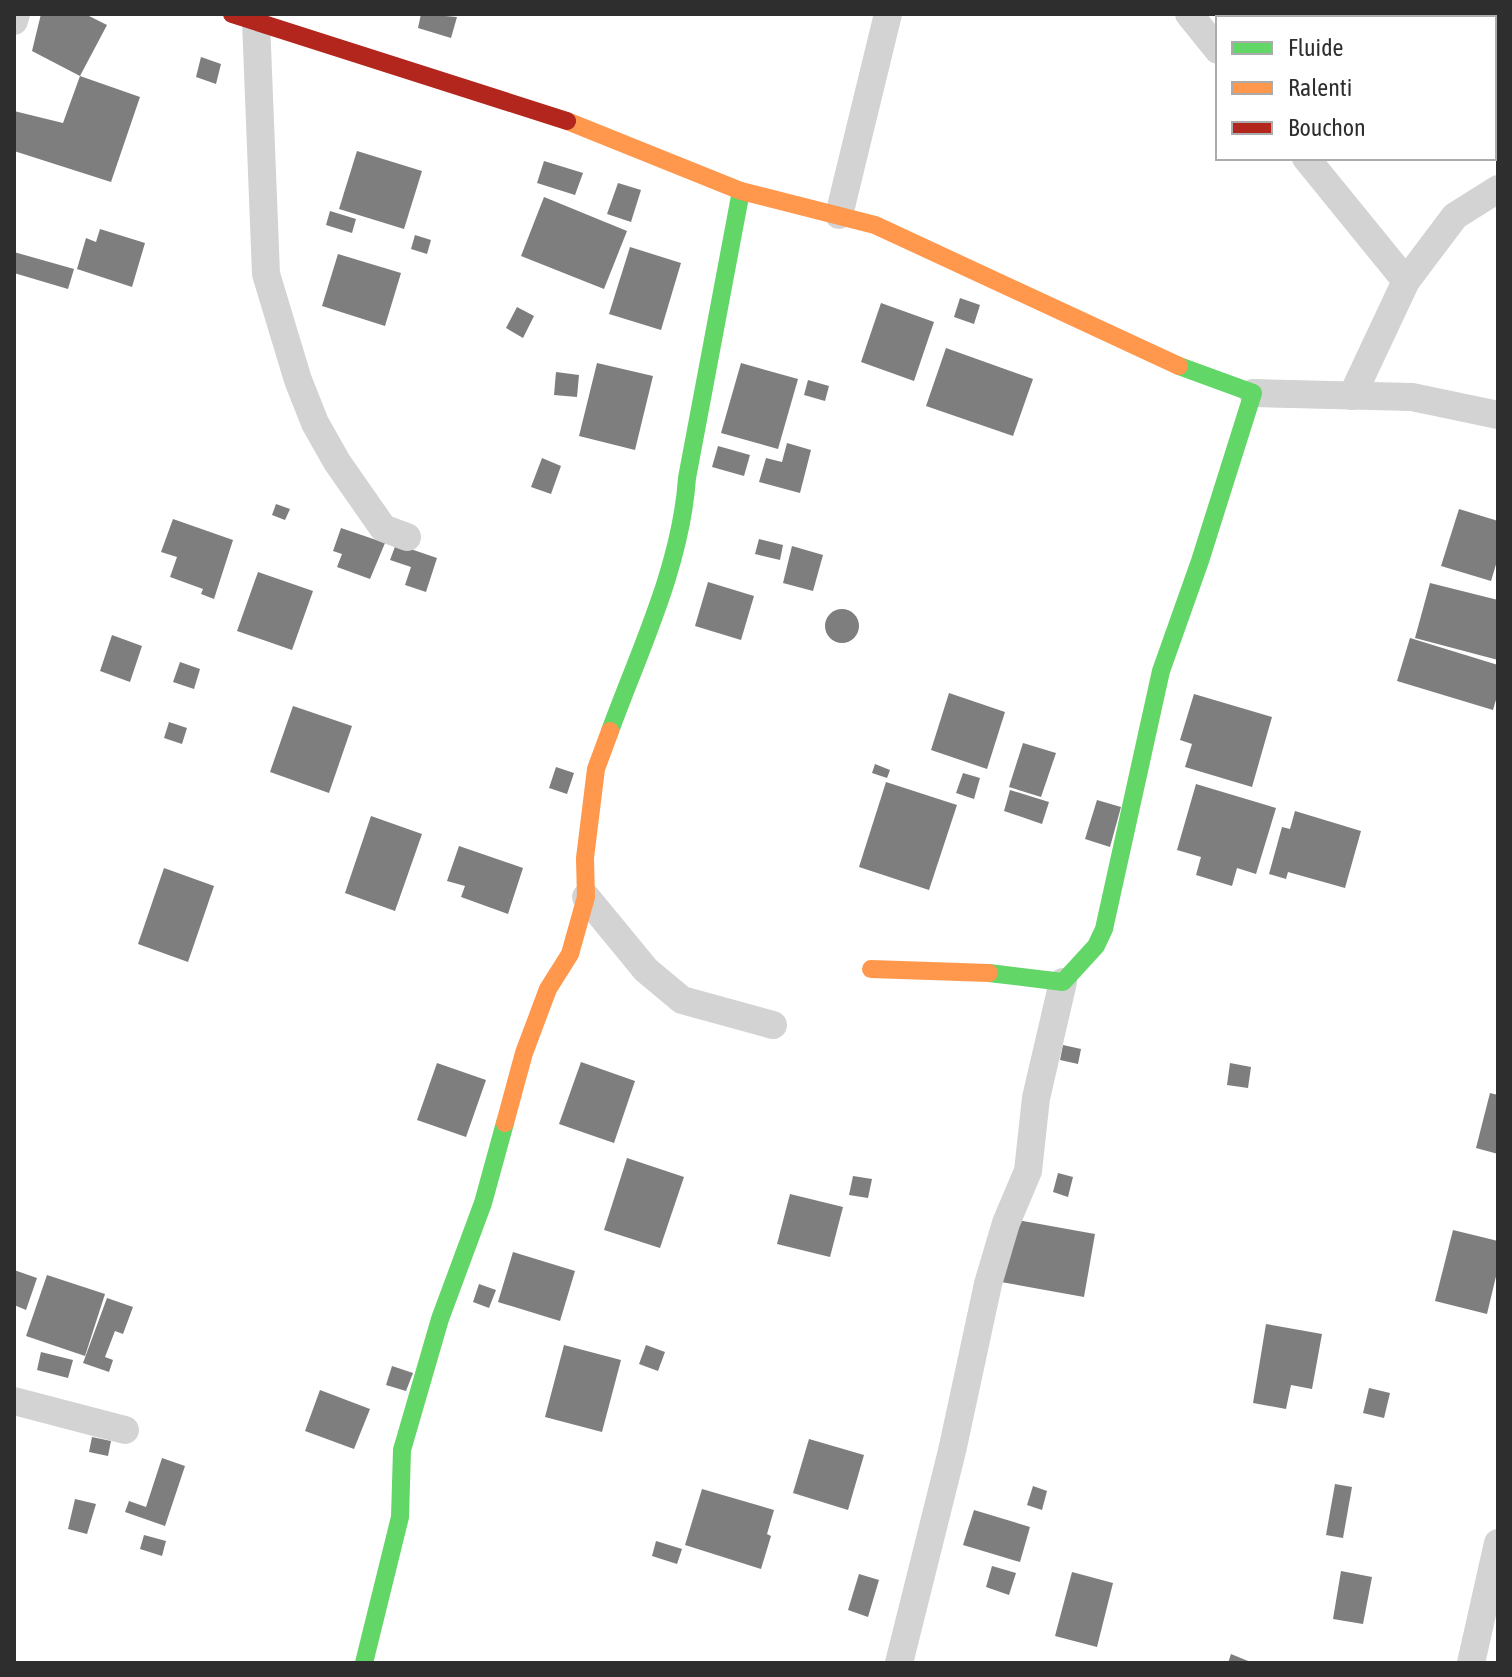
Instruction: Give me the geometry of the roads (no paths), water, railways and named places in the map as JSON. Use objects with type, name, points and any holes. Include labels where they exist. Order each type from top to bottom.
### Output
[{"type":"street","points":[[14,21],[16,14]]},
{"type":"street","points":[[839,215],[888,14]]},
{"type":"street","points":[[1189,14],[1216,48]]},
{"type":"street","points":[[407,537],[383,528],[337,462],[315,423],[298,380],[266,274],[244,17],[546,113],[741,191],[875,225],[1181,367],[1253,393],[1412,397],[1498,415]]},
{"type":"street","points":[[1308,160],[1406,281]]},
{"type":"street","points":[[1352,396],[1406,281],[1455,216],[1498,189]]},
{"type":"street","points":[[364,1663],[400,1517],[402,1450],[431,1348],[483,1203],[524,1053],[548,989],[570,954],[586,897],[585,858],[596,769],[672,562],[741,191]]},
{"type":"street","points":[[899,1663],[952,1451],[988,1284],[1006,1223],[1028,1171],[1036,1098],[1063,982],[1096,946],[1104,929],[1161,671],[1253,393]]},
{"type":"street","points":[[586,897],[646,970],[682,1000],[773,1025]]},
{"type":"street","points":[[871,969],[994,973],[1063,982]]},
{"type":"street","points":[[14,1401],[125,1430]]},
{"type":"street","points":[[1471,1663],[1498,1543]]}]
